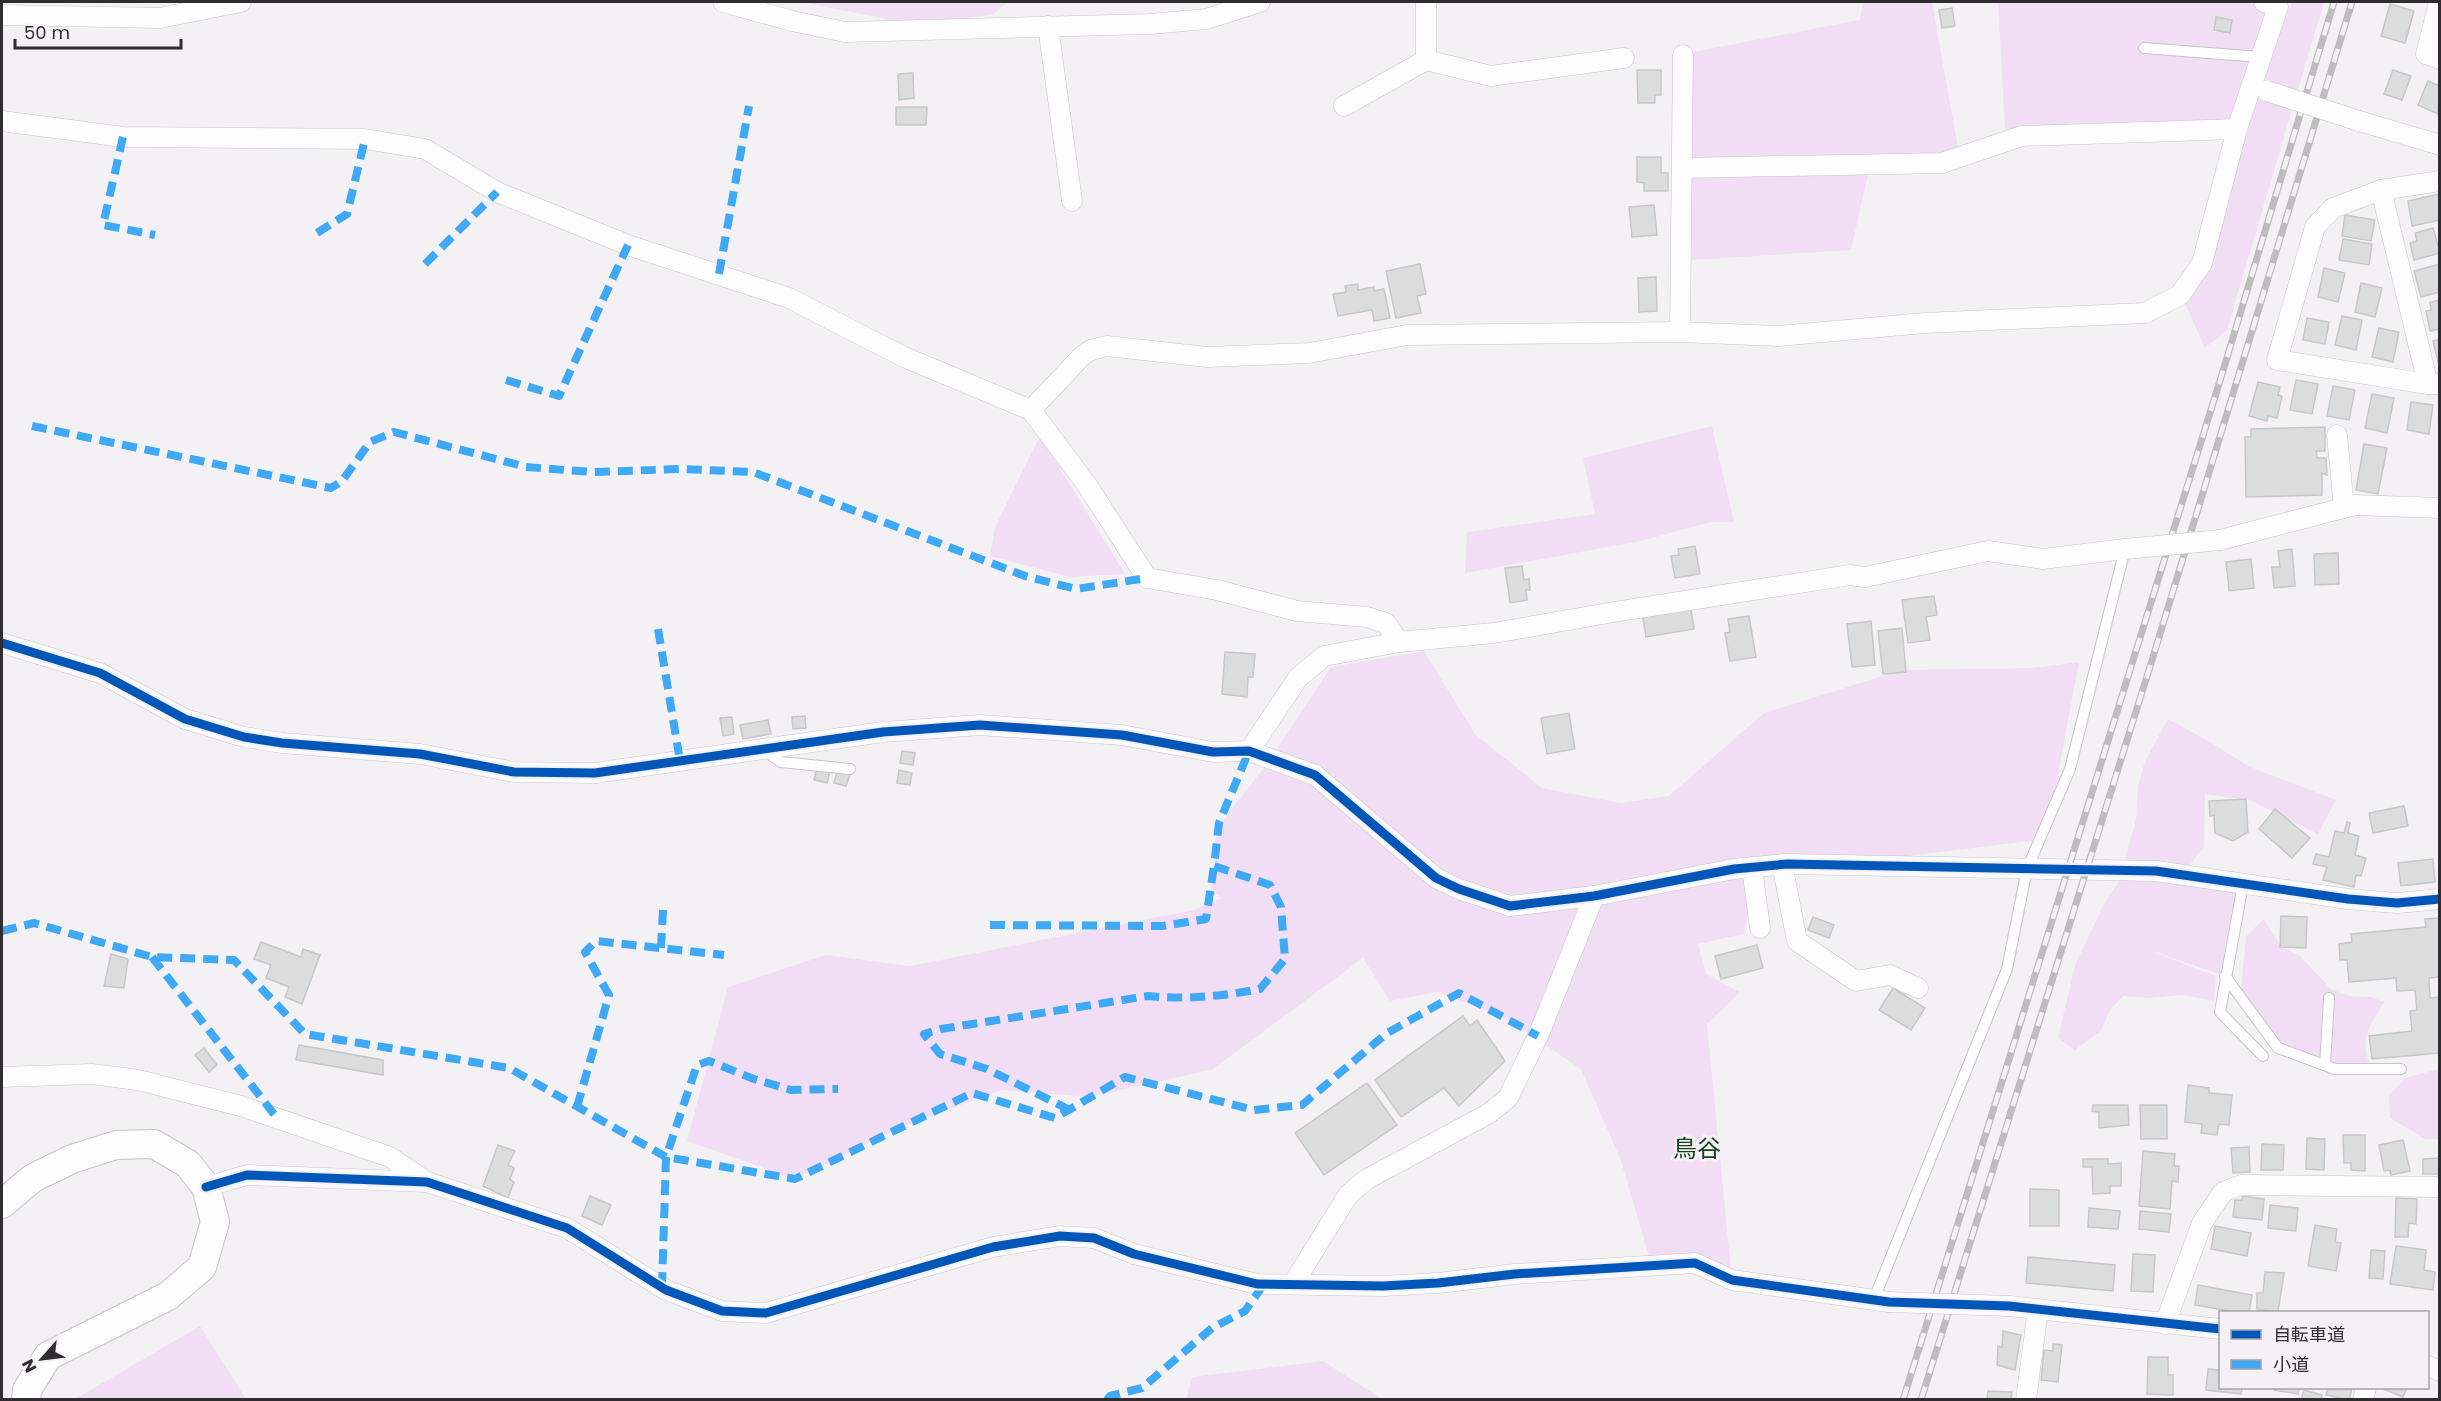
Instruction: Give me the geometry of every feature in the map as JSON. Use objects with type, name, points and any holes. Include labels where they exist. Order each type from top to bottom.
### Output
[{"type":"street","points":[[2,15],[160,18],[241,2]]},
{"type":"street","points":[[723,2],[792,21],[845,32],[1150,24],[1206,19],[1260,2]]},
{"type":"street","points":[[1426,2],[1426,60]]},
{"type":"street","points":[[1031,410],[1082,356],[1091,350],[1107,346],[1207,357],[1309,352],[1407,335],[1680,332],[1778,336],[1925,323],[2145,313],[2180,295],[2202,263],[2237,129],[2259,87],[2260,57],[2278,7],[2264,2]]},
{"type":"street","points":[[2439,2],[2426,54],[2439,59]]},
{"type":"street","points":[[1048,26],[1072,201]]},
{"type":"street","points":[[1680,332],[1683,55]]},
{"type":"street","points":[[1344,106],[1426,60],[1491,76],[1624,58]]},
{"type":"street","points":[[2259,87],[2359,122],[2439,145]]},
{"type":"street","points":[[2,121],[123,137],[365,139],[425,149],[497,192],[628,244],[789,298],[904,357],[1031,410],[1087,484],[1146,578],[1217,590],[1297,612],[1367,618],[1386,623],[1399,642]]},
{"type":"street","points":[[1682,168],[1942,163],[2022,136],[2237,129]]},
{"type":"street","points":[[2381,190],[2434,384],[2277,360],[2316,227],[2333,208],[2381,190],[2439,181]]},
{"type":"street","points":[[2337,435],[2343,508]]},
{"type":"street","points":[[1249,751],[1298,678],[1324,656],[1399,642],[1494,633],[1850,575],[1865,577],[1988,551],[2043,559],[2220,540],[2355,505],[2439,508]]},
{"type":"street","points":[[2,643],[100,673],[185,719],[244,737],[282,743],[420,754],[514,772],[595,772],[883,732],[980,725],[1122,735],[1213,752],[1249,751],[1315,775],[1436,878],[1459,889],[1510,906],[1594,896],[1752,867],[1782,864],[2156,871],[2348,899],[2397,903],[2439,899]]},
{"type":"street","points":[[1782,864],[1797,941],[1856,981],[1890,975],[1918,988]]},
{"type":"street","points":[[1752,867],[1760,928]]},
{"type":"street","points":[[1293,1284],[1348,1195],[1367,1179],[1488,1114],[1508,1098],[1538,1036],[1594,896]]},
{"type":"street","points":[[2,1077],[92,1074],[138,1080],[241,1106],[390,1157],[427,1182],[567,1228],[666,1290],[722,1311],[766,1313],[993,1247],[1060,1236],[1094,1238],[1134,1254],[1257,1284],[1383,1286],[1438,1283],[1515,1274],[1695,1263],[1732,1280],[1881,1300],[2009,1306],[2219,1329]]},
{"type":"street","points":[[2,1204],[33,1178],[72,1159],[116,1145],[154,1144],[188,1164],[206,1187],[215,1222],[202,1267],[168,1296],[48,1356],[27,1390],[26,1400]]},
{"type":"street","points":[[206,1187],[247,1175],[427,1182]]},
{"type":"street","points":[[2165,1324],[2202,1223],[2223,1192],[2241,1185],[2439,1187]]},
{"type":"street","points":[[2026,1400],[2038,1309]]},
{"type":"lane","points":[[2144,48],[2260,57]]},
{"type":"lane","points":[[1881,1300],[2007,969],[2027,869],[2070,769],[2125,549]]},
{"type":"lane","points":[[768,748],[773,757],[782,762],[850,770]]},
{"type":"lane","points":[[2243,884],[2220,1012],[2263,1056]]},
{"type":"lane","points":[[2225,976],[2278,1048],[2335,1069],[2401,1069]]},
{"type":"lane","points":[[2325,1065],[2329,998]]},
{"type":"shaded area","points":[[802,2],[1008,2],[992,15],[911,24]]},
{"type":"shaded area","points":[[1863,2],[1932,2],[1958,148],[1869,170],[1851,250],[1692,260],[1692,52],[1860,20]]},
{"type":"shaded area","points":[[1998,2],[2257,2],[2275,5],[2238,126],[2141,126],[2005,131]]},
{"type":"shaded area","points":[[2292,2],[2324,2],[2227,330],[2205,348],[2184,301],[2253,91]]},
{"type":"shaded area","points":[[1712,426],[1734,522],[1711,522],[1641,541],[1465,573],[1467,532],[1595,514],[1583,458]]},
{"type":"shaded area","points":[[1040,436],[1125,574],[1070,577],[990,556],[995,527]]},
{"type":"shaded area","points":[[1424,651],[1475,734],[1542,788],[1621,803],[1669,796],[1764,713],[1902,670],[2031,668],[2079,662],[2046,839],[1836,865],[1768,865],[1754,879],[1744,934],[1698,944],[1706,974],[1740,992],[1707,1024],[1732,1280],[1652,1266],[1620,1158],[1581,1069],[1502,1016],[1437,992],[1390,1001],[1363,958],[1213,1069],[1091,1097],[1001,1090],[906,1125],[795,1179],[687,1141],[728,987],[826,955],[910,966],[1194,910],[1222,898],[1211,891],[1217,828],[1266,765],[1331,667]]},
{"type":"shaded area","points":[[2168,719],[2248,766],[2336,800],[2318,834],[2250,800],[2205,794],[2204,847],[2189,866],[2156,871],[2238,883],[2225,976],[2143,948],[2216,976],[2214,1001],[2182,995],[2150,998],[2123,996],[2110,1010],[2101,1031],[2075,1050],[2058,1038],[2075,965],[2105,902],[2118,882],[2136,820],[2138,786],[2145,761]]},
{"type":"shaded area","points":[[2264,919],[2282,947],[2299,955],[2331,989],[2349,996],[2371,997],[2384,1002],[2367,1033],[2366,1048],[2371,1066],[2355,1075],[2283,1047],[2241,990],[2246,936]]},
{"type":"shaded area","points":[[2439,1069],[2439,1139],[2425,1139],[2390,1118],[2389,1096],[2405,1078]]},
{"type":"shaded area","points":[[200,1326],[246,1399],[75,1399]]},
{"type":"shaded area","points":[[1323,1361],[1382,1399],[1186,1399],[1192,1377]]},
{"type":"building","points":[[2390,4],[2414,11],[2405,43],[2381,36]]},
{"type":"building","points":[[1952,8],[1955,26],[1942,28],[1939,10]]},
{"type":"building","points":[[2216,17],[2232,20],[2230,33],[2214,30]]},
{"type":"building","points":[[1637,70],[1661,70],[1661,95],[1655,95],[1655,103],[1638,103]]},
{"type":"building","points":[[2393,70],[2411,76],[2402,100],[2384,94]]},
{"type":"building","points":[[913,73],[914,98],[899,100],[898,74]]},
{"type":"building","points":[[2428,81],[2440,86],[2438,114],[2418,105]]},
{"type":"building","points":[[896,107],[927,107],[926,125],[896,125]]},
{"type":"building","points":[[1637,157],[1661,157],[1661,173],[1668,173],[1668,191],[1644,191],[1644,183],[1637,182]]},
{"type":"building","points":[[2440,194],[2440,220],[2412,226],[2408,201]]},
{"type":"building","points":[[1654,205],[1657,235],[1632,237],[1629,207]]},
{"type":"building","points":[[2345,215],[2375,220],[2371,241],[2342,236]]},
{"type":"building","points":[[2433,228],[2440,253],[2414,260],[2410,243],[2417,241],[2415,233]]},
{"type":"building","points":[[2343,239],[2372,244],[2369,265],[2339,260]]},
{"type":"building","points":[[1420,264],[1426,294],[1417,296],[1421,313],[1396,318],[1386,271]]},
{"type":"building","points":[[2440,264],[2440,292],[2421,297],[2414,271]]},
{"type":"building","points":[[2324,268],[2345,273],[2338,302],[2318,297]]},
{"type":"building","points":[[1656,277],[1657,311],[1639,312],[1638,278]]},
{"type":"building","points":[[2361,283],[2382,288],[2375,317],[2355,312]]},
{"type":"building","points":[[1358,284],[1358,290],[1374,287],[1374,291],[1384,289],[1390,318],[1374,321],[1372,310],[1338,316],[1333,294],[1346,292],[1345,286]]},
{"type":"building","points":[[2440,300],[2440,329],[2430,331],[2426,311],[2431,310],[2430,302]]},
{"type":"building","points":[[2342,316],[2362,320],[2356,350],[2335,345]]},
{"type":"building","points":[[2307,318],[2329,322],[2325,344],[2303,340]]},
{"type":"building","points":[[2379,328],[2399,332],[2393,362],[2372,357]]},
{"type":"building","points":[[2440,339],[2440,366],[2439,366],[2433,341]]},
{"type":"building","points":[[2296,380],[2318,384],[2312,414],[2290,410]]},
{"type":"building","points":[[2258,382],[2280,387],[2278,395],[2282,396],[2277,418],[2268,416],[2267,421],[2249,416]]},
{"type":"building","points":[[2333,386],[2355,390],[2349,420],[2327,416]]},
{"type":"building","points":[[2372,394],[2394,398],[2387,433],[2365,428]]},
{"type":"building","points":[[2411,402],[2433,405],[2429,434],[2407,430]]},
{"type":"building","points":[[2325,427],[2325,451],[2316,451],[2317,458],[2326,458],[2327,475],[2322,473],[2322,495],[2246,497],[2245,437],[2251,437],[2251,429]]},
{"type":"building","points":[[2364,444],[2387,448],[2378,494],[2356,490]]},
{"type":"building","points":[[1695,546],[1700,574],[1675,578],[1671,556],[1679,555],[1678,549]]},
{"type":"building","points":[[2292,549],[2295,586],[2274,588],[2272,567],[2280,567],[2278,551]]},
{"type":"building","points":[[2338,553],[2339,584],[2315,585],[2314,554]]},
{"type":"building","points":[[2251,559],[2254,588],[2229,591],[2226,562]]},
{"type":"building","points":[[1522,566],[1524,580],[1529,579],[1530,590],[1526,590],[1527,600],[1510,603],[1505,568]]},
{"type":"building","points":[[1934,596],[1937,615],[1926,617],[1930,640],[1908,643],[1902,600]]},
{"type":"building","points":[[1690,603],[1694,629],[1646,637],[1642,612]]},
{"type":"building","points":[[1749,616],[1756,657],[1730,661],[1725,633],[1730,632],[1728,619]]},
{"type":"building","points":[[1871,621],[1875,665],[1852,667],[1847,624]]},
{"type":"building","points":[[1902,628],[1906,672],[1883,674],[1878,631]]},
{"type":"building","points":[[1225,652],[1255,654],[1253,677],[1248,677],[1247,697],[1222,694]]},
{"type":"building","points":[[1569,713],[1575,749],[1547,754],[1541,718]]},
{"type":"building","points":[[805,716],[806,728],[793,729],[792,717]]},
{"type":"building","points":[[732,717],[734,734],[723,736],[720,718]]},
{"type":"building","points":[[768,720],[771,734],[743,739],[740,725]]},
{"type":"building","points":[[902,751],[915,753],[913,765],[900,763]]},
{"type":"building","points":[[817,768],[830,771],[827,783],[814,780]]},
{"type":"building","points":[[899,770],[912,773],[910,785],[897,783]]},
{"type":"building","points":[[837,771],[850,774],[846,786],[834,783]]},
{"type":"building","points":[[2246,799],[2248,832],[2233,841],[2215,833],[2214,815],[2210,816],[2209,801]]},
{"type":"building","points":[[2404,806],[2408,826],[2373,833],[2369,813]]},
{"type":"building","points":[[2275,809],[2310,838],[2292,858],[2259,829]]},
{"type":"building","points":[[2347,822],[2350,823],[2348,833],[2359,836],[2355,855],[2366,858],[2361,876],[2356,875],[2354,887],[2323,880],[2327,867],[2313,864],[2316,854],[2329,857],[2335,831],[2344,833]]},
{"type":"building","points":[[2433,859],[2435,882],[2401,886],[2398,863]]},
{"type":"building","points":[[2281,916],[2307,917],[2306,948],[2280,947]]},
{"type":"building","points":[[1813,917],[1834,925],[1829,938],[1808,930]]},
{"type":"building","points":[[2440,918],[2440,977],[2429,978],[2430,998],[2440,997],[2440,1053],[2372,1059],[2369,1036],[2412,1031],[2410,1011],[2417,1010],[2415,990],[2397,991],[2396,978],[2349,982],[2347,960],[2340,960],[2339,944],[2352,942],[2351,934],[2426,927],[2425,919]]},
{"type":"building","points":[[261,942],[301,957],[303,949],[320,955],[302,1004],[285,997],[289,987],[266,978],[271,965],[254,959]]},
{"type":"building","points":[[1757,945],[1763,968],[1721,979],[1715,956]]},
{"type":"building","points":[[111,954],[128,959],[124,988],[104,986]]},
{"type":"building","points":[[1893,988],[1925,1008],[1911,1030],[1879,1010]]},
{"type":"building","points":[[1463,1016],[1470,1026],[1477,1020],[1505,1061],[1459,1106],[1444,1088],[1401,1117],[1375,1080]]},
{"type":"building","points":[[299,1045],[383,1060],[383,1075],[296,1060]]},
{"type":"building","points":[[204,1048],[217,1065],[209,1072],[195,1055]]},
{"type":"building","points":[[1367,1083],[1397,1125],[1324,1175],[1295,1133]]},
{"type":"building","points":[[2188,1085],[2209,1088],[2209,1093],[2232,1095],[2229,1125],[2219,1124],[2217,1135],[2201,1133],[2202,1124],[2185,1122]]},
{"type":"building","points":[[2093,1105],[2128,1105],[2129,1125],[2099,1128],[2099,1112],[2092,1111]]},
{"type":"building","points":[[2140,1105],[2167,1105],[2167,1139],[2141,1139]]},
{"type":"building","points":[[2343,1135],[2365,1135],[2365,1171],[2351,1170],[2351,1163],[2344,1163]]},
{"type":"building","points":[[2307,1138],[2325,1139],[2324,1170],[2306,1169]]},
{"type":"building","points":[[2403,1140],[2410,1171],[2391,1175],[2390,1170],[2384,1171],[2379,1145]]},
{"type":"building","points":[[2262,1144],[2284,1145],[2283,1170],[2261,1170]]},
{"type":"building","points":[[498,1145],[515,1151],[508,1165],[514,1168],[510,1179],[514,1182],[508,1198],[483,1186]]},
{"type":"building","points":[[2249,1147],[2250,1172],[2233,1173],[2231,1148]]},
{"type":"building","points":[[2143,1151],[2175,1154],[2174,1166],[2179,1166],[2178,1182],[2172,1181],[2170,1209],[2139,1206]]},
{"type":"building","points":[[2440,1158],[2440,1174],[2423,1174],[2423,1159]]},
{"type":"building","points":[[2083,1159],[2108,1159],[2108,1164],[2121,1163],[2121,1186],[2110,1186],[2110,1193],[2093,1194],[2092,1167],[2083,1167]]},
{"type":"building","points":[[2030,1189],[2059,1190],[2059,1226],[2030,1226]]},
{"type":"building","points":[[590,1196],[611,1205],[602,1225],[582,1216]]},
{"type":"building","points":[[2243,1196],[2264,1199],[2262,1220],[2233,1217],[2235,1200],[2242,1200]]},
{"type":"building","points":[[2396,1198],[2417,1199],[2416,1224],[2409,1223],[2408,1237],[2395,1237]]},
{"type":"building","points":[[2270,1205],[2298,1208],[2296,1231],[2268,1228]]},
{"type":"building","points":[[2089,1208],[2120,1211],[2118,1229],[2088,1227]]},
{"type":"building","points":[[2140,1211],[2171,1214],[2169,1232],[2139,1229]]},
{"type":"building","points":[[2315,1225],[2337,1229],[2335,1242],[2341,1243],[2336,1271],[2308,1266]]},
{"type":"building","points":[[2215,1226],[2251,1233],[2247,1256],[2211,1249]]},
{"type":"building","points":[[2396,1246],[2426,1250],[2424,1270],[2435,1272],[2433,1290],[2390,1284]]},
{"type":"building","points":[[2371,1250],[2385,1251],[2383,1279],[2369,1278]]},
{"type":"building","points":[[2133,1254],[2155,1255],[2153,1292],[2131,1291]]},
{"type":"building","points":[[2028,1257],[2115,1265],[2113,1291],[2026,1283]]},
{"type":"building","points":[[2265,1272],[2284,1273],[2278,1311],[2257,1309],[2257,1293],[2263,1293]]},
{"type":"building","points":[[2198,1285],[2252,1295],[2249,1311],[2229,1311],[2195,1305]]},
{"type":"building","points":[[2003,1331],[2021,1335],[2015,1370],[1997,1365],[1998,1346],[2002,1347]]},
{"type":"building","points":[[2053,1344],[2062,1345],[2058,1382],[2041,1380],[2044,1350],[2053,1351]]},
{"type":"building","points":[[2148,1357],[2168,1357],[2168,1375],[2173,1375],[2173,1395],[2147,1394]]},
{"type":"building","points":[[2208,1369],[2219,1370],[2219,1389],[2242,1389],[2241,1394],[2206,1390]]},
{"type":"building","points":[[2274,1389],[2299,1389],[2298,1394]]},
{"type":"building","points":[[2328,1389],[2352,1389],[2349,1400],[2326,1395]]},
{"type":"building","points":[[2383,1389],[2407,1389],[2403,1397]]},
{"type":"building","points":[[2304,1390],[2322,1395],[2321,1400],[2301,1400]]},
{"type":"building","points":[[1988,1391],[2012,1392],[2011,1400],[1987,1400]]},
{"type":"railway","points":[[1903,1400],[2219,384],[2334,2]]},
{"type":"railway","points":[[1921,1400],[2153,657],[2352,2]]},
{"type":"marked path","points":[[719,274],[749,106]]},
{"type":"marked path","points":[[123,137],[103,225],[155,235]]},
{"type":"marked path","points":[[317,233],[347,214],[365,139]]},
{"type":"marked path","points":[[425,264],[497,192]]},
{"type":"marked path","points":[[506,380],[559,396],[628,245]]},
{"type":"marked path","points":[[32,426],[331,488],[342,481],[370,442],[394,432],[526,467],[592,472],[682,469],[753,472],[1025,576],[1076,589],[1147,578]]},
{"type":"marked path","points":[[658,629],[680,761]]},
{"type":"marked path","points":[[1070,1110],[987,1069],[940,1054],[924,1034],[941,1029],[1148,996],[1204,997],[1260,989],[1285,959],[1281,907],[1270,885],[1214,866],[1219,823],[1249,751]]},
{"type":"marked path","points":[[990,925],[1163,926],[1206,919],[1214,866]]},
{"type":"marked path","points":[[661,948],[663,910]]},
{"type":"marked path","points":[[2,931],[34,923],[152,957],[234,960],[305,1034],[509,1068],[666,1157],[697,1065],[709,1061],[754,1079],[791,1090],[838,1089]]},
{"type":"marked path","points":[[577,1107],[609,995],[585,952],[596,941],[724,955]]},
{"type":"marked path","points":[[152,957],[277,1118]]},
{"type":"marked path","points":[[662,1287],[666,1157],[795,1179],[972,1093],[1055,1118],[1125,1077],[1254,1110],[1302,1105],[1387,1033],[1459,993],[1538,1036]]},
{"type":"marked path","points":[[1107,1400],[1110,1396],[1142,1388],[1212,1328],[1245,1311],[1264,1284]]},
{"type":"cycle path","points":[[2,643],[100,673],[185,719],[244,737],[282,743],[420,754],[514,772],[595,773],[883,732],[980,725],[1122,735],[1213,752],[1249,751],[1315,775],[1436,878],[1459,889],[1510,906],[1594,896],[1734,869],[1787,864],[2156,871],[2348,899],[2397,903],[2440,899]]},
{"type":"cycle path","points":[[206,1187],[247,1175],[427,1182],[567,1228],[666,1290],[722,1311],[766,1313],[993,1247],[1060,1236],[1094,1238],[1134,1254],[1257,1284],[1383,1286],[1438,1283],[1515,1274],[1695,1263],[1732,1280],[1889,1302],[2009,1306],[2219,1329]]},
{"type":"district","name":"鳥谷","points":[[1697,1149]]}]
